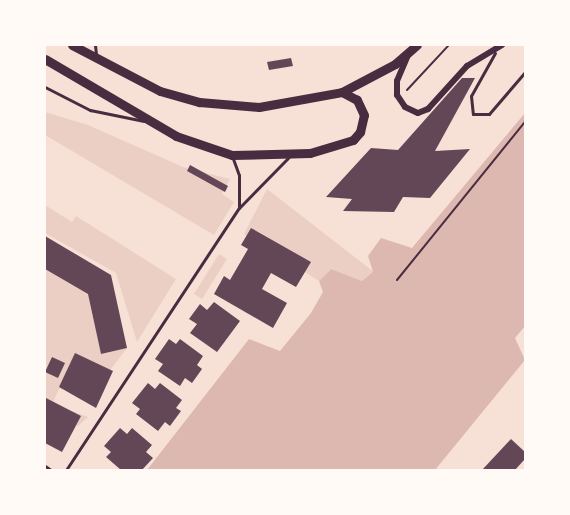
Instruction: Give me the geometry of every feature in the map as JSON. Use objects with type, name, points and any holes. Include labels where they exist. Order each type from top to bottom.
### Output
[{"type":"main road","points":[[72,45],[96,60],[160,91],[209,103],[259,107],[342,92],[395,64],[417,45]]},
{"type":"main road","points":[[45,59],[147,122],[205,148],[232,155],[290,156],[334,147],[353,140],[360,132],[362,107],[342,92]]},
{"type":"street","points":[[409,52],[396,88],[398,99],[409,110],[425,111],[467,66],[495,52],[502,45]]},
{"type":"lane","points":[[95,45],[96,60]]},
{"type":"lane","points":[[495,52],[471,96],[472,114],[484,117],[489,114],[525,72]]},
{"type":"lane","points":[[45,87],[109,116],[147,122]]},
{"type":"lane","points":[[232,155],[239,175],[239,208]]},
{"type":"lane","points":[[66,470],[239,208],[290,156]]},
{"type":"lane","points":[[45,466],[51,470]]},
{"type":"path","points":[[398,99],[449,45]]},
{"type":"path","points":[[397,280],[525,122]]},
{"type":"shaded area","points":[[45,112],[88,125],[183,167],[230,179],[222,194],[234,202],[214,235],[45,135]]},
{"type":"shaded area","points":[[525,113],[525,326],[515,338],[525,360],[435,470],[147,470],[249,339],[280,351],[311,313],[323,292],[319,281],[331,269],[362,281],[373,272],[368,256],[381,238],[412,248]]},
{"type":"shaded area","points":[[267,189],[374,272],[362,281],[331,269],[319,281],[244,234]]},
{"type":"shaded area","points":[[45,205],[72,222],[76,216],[176,279],[137,342],[116,273],[45,233]]},
{"type":"shaded area","points":[[219,254],[227,259],[202,299],[194,294]]},
{"type":"shaded area","points":[[45,269],[88,294],[101,354],[127,348],[105,377],[70,366],[52,404],[88,417],[78,426],[45,409]]},
{"type":"building","points":[[291,58],[293,66],[269,70],[267,62]]},
{"type":"building","points":[[462,78],[475,78],[435,151],[470,149],[430,198],[403,197],[394,212],[343,211],[352,199],[326,197],[371,148],[398,150]]},
{"type":"building","points":[[190,165],[228,186],[225,192],[187,171]]},
{"type":"building","points":[[251,228],[311,262],[296,287],[271,273],[262,289],[287,303],[273,328],[214,294],[224,276],[230,280],[248,249],[241,245]]},
{"type":"building","points":[[45,236],[111,275],[127,348],[101,354],[88,294],[45,269]]},
{"type":"building","points":[[214,302],[240,321],[217,352],[190,333],[197,324],[189,319],[200,304],[207,310]]},
{"type":"building","points":[[169,339],[176,344],[180,339],[203,356],[197,365],[202,369],[192,383],[185,378],[180,386],[158,371],[163,364],[155,359]]},
{"type":"building","points":[[75,353],[113,371],[96,408],[59,387]]},
{"type":"building","points":[[52,357],[65,363],[58,378],[45,372]]},
{"type":"building","points":[[148,383],[155,389],[160,383],[182,400],[176,408],[181,411],[170,426],[165,422],[158,431],[136,414],[140,409],[132,403]]},
{"type":"building","points":[[46,398],[81,416],[62,452],[45,443]]},
{"type":"building","points":[[120,428],[127,434],[132,428],[152,445],[146,452],[153,458],[142,470],[121,470],[106,457],[111,452],[104,446]]},
{"type":"building","points":[[511,439],[525,452],[525,459],[515,470],[482,470]]}]
